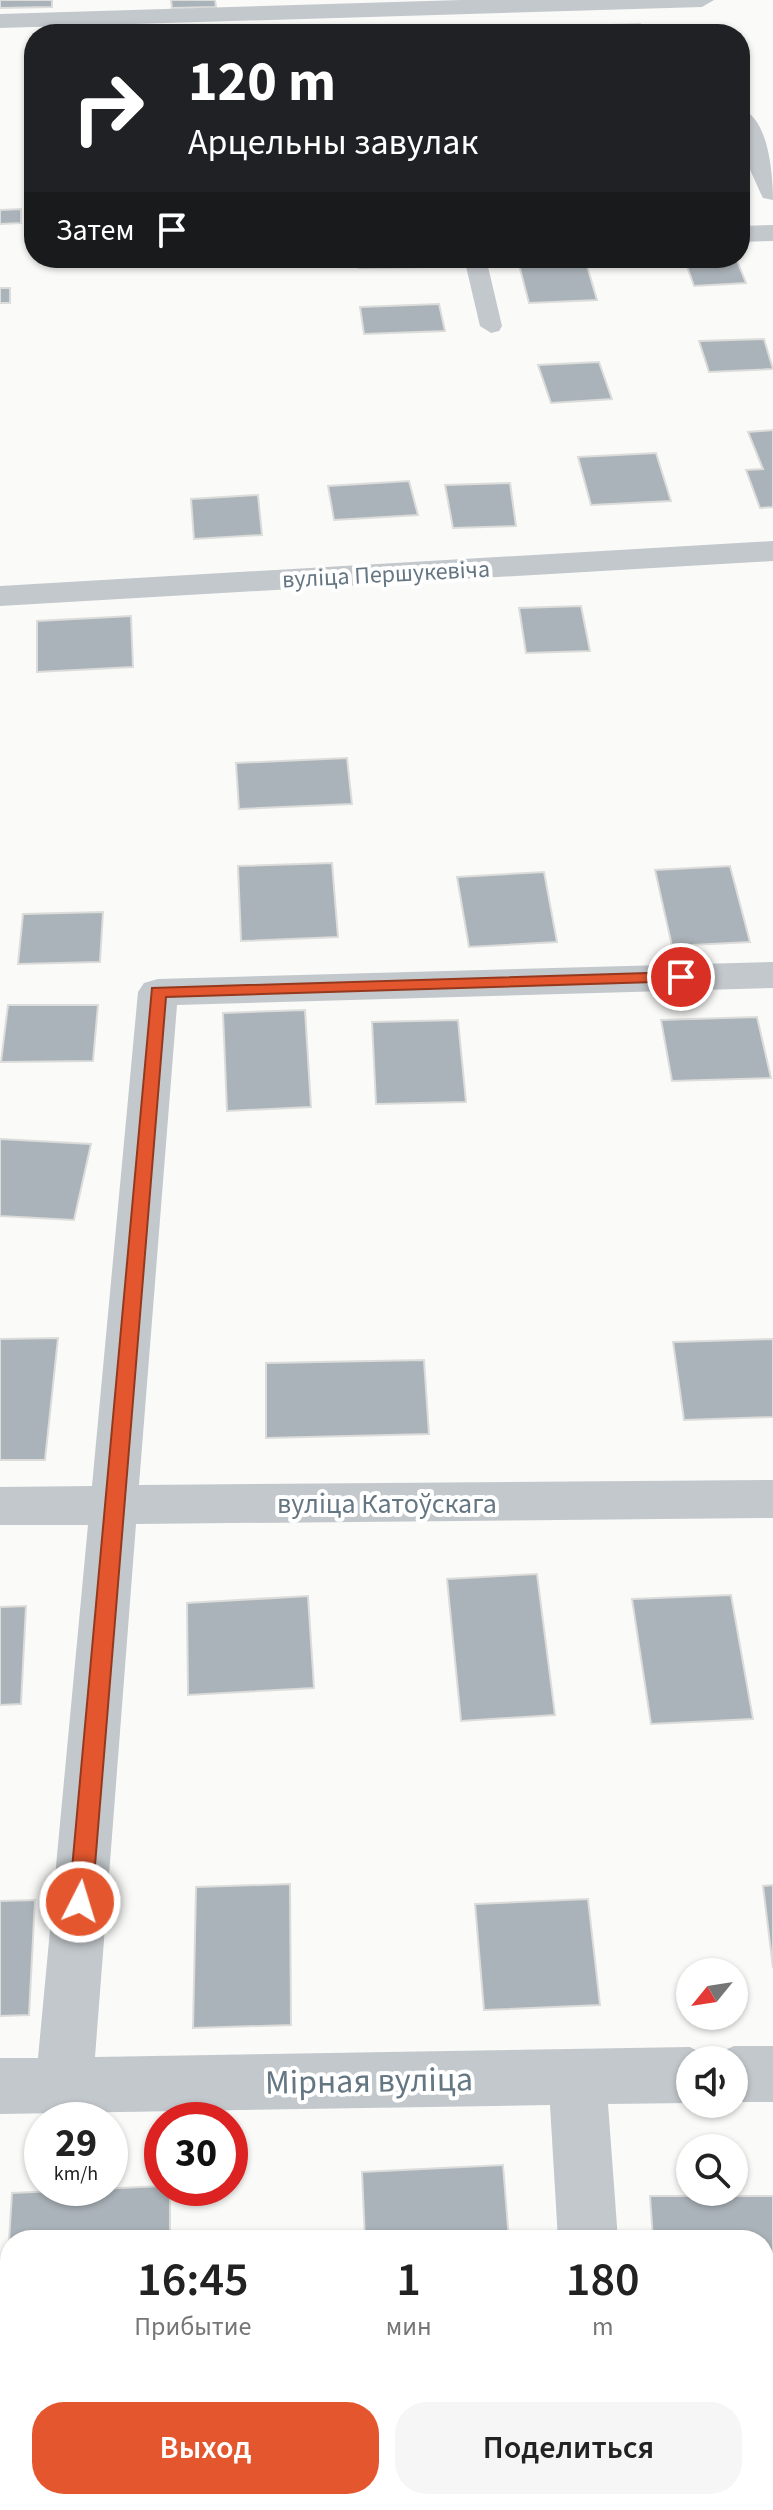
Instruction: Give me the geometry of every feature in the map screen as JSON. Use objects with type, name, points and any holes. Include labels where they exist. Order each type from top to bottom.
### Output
[{"type":"street","points":[[0,21],[256,7],[694,6]]},
{"type":"street","points":[[750,140],[773,192]]},
{"type":"street","points":[[750,234],[773,233]]},
{"type":"street","name":"вуліца Першукевіча","points":[[0,596],[773,551]]},
{"type":"street","points":[[64,2085],[158,992],[773,975]]},
{"type":"street","name":"вуліца Катоўскага","points":[[0,1506],[773,1499]]},
{"type":"street","points":[[748,2074],[773,2074]]},
{"type":"street","name":"Мірная вуліца","points":[[0,2086],[676,2075]]},
{"type":"street","points":[[577,2077],[587,2230]]},
{"type":"lane","points":[[477,268],[491,326]]},
{"type":"building","points":[[0,0],[52,0],[52,7],[0,8]]},
{"type":"building","points":[[171,0],[215,0],[216,7],[172,8]]},
{"type":"building","points":[[21,209],[21,223],[0,224],[0,210]]},
{"type":"building","points":[[520,268],[588,268],[597,300],[529,303]]},
{"type":"building","points":[[688,268],[740,268],[746,283],[694,286]]},
{"type":"building","points":[[0,288],[10,288],[10,303],[0,303]]},
{"type":"building","points":[[439,304],[445,331],[364,334],[360,307]]},
{"type":"building","points":[[764,339],[773,369],[709,372],[699,341]]},
{"type":"building","points":[[599,362],[612,399],[551,403],[538,365]]},
{"type":"building","points":[[773,430],[773,507],[760,508],[746,470],[763,469],[748,432]]},
{"type":"building","points":[[656,453],[671,501],[591,505],[578,457]]},
{"type":"building","points":[[409,481],[418,515],[334,520],[328,486]]},
{"type":"building","points":[[510,483],[516,526],[453,528],[445,485]]},
{"type":"building","points":[[258,495],[262,535],[194,539],[191,499]]},
{"type":"building","points":[[581,606],[590,651],[526,653],[519,608]]},
{"type":"building","points":[[131,616],[133,667],[37,672],[37,621]]},
{"type":"building","points":[[347,758],[352,804],[239,809],[236,763]]},
{"type":"building","points":[[332,863],[338,937],[241,941],[238,866]]},
{"type":"building","points":[[730,866],[750,942],[672,946],[655,870]]},
{"type":"building","points":[[544,872],[557,942],[469,947],[457,877]]},
{"type":"building","points":[[103,912],[100,962],[18,964],[23,914]]},
{"type":"building","points":[[8,1005],[98,1005],[93,1061],[1,1062]]},
{"type":"building","points":[[305,1010],[311,1107],[227,1111],[223,1013]]},
{"type":"building","points":[[757,1017],[771,1078],[672,1081],[661,1020]]},
{"type":"building","points":[[458,1020],[466,1102],[376,1104],[372,1022]]},
{"type":"building","points":[[0,1139],[91,1144],[74,1220],[0,1216]]},
{"type":"building","points":[[58,1338],[45,1460],[0,1460],[0,1339]]},
{"type":"building","points":[[773,1339],[773,1417],[684,1420],[673,1342]]},
{"type":"building","points":[[424,1360],[429,1434],[266,1438],[266,1363]]},
{"type":"building","points":[[537,1574],[555,1715],[461,1721],[447,1579]]},
{"type":"building","points":[[731,1595],[753,1719],[651,1724],[632,1599]]},
{"type":"building","points":[[308,1596],[314,1688],[188,1695],[187,1603]]},
{"type":"building","points":[[26,1606],[21,1704],[0,1705],[0,1607]]},
{"type":"building","points":[[290,1884],[291,2025],[193,2028],[196,1887]]},
{"type":"building","points":[[773,1885],[773,1968],[763,1886]]},
{"type":"building","points":[[588,1899],[600,2005],[484,2010],[475,1904]]},
{"type":"building","points":[[35,1900],[29,2015],[0,2016],[0,1901]]},
{"type":"building","points":[[503,2165],[508,2230],[365,2230],[362,2172]]},
{"type":"building","points":[[144,2187],[144,2206],[170,2206],[170,2230],[10,2230],[12,2193],[24,2192],[24,2206],[128,2206],[128,2188]]},
{"type":"building","points":[[650,2196],[676,2196],[676,2206],[748,2206],[748,2196],[773,2196],[773,2230],[652,2230]]},
{"type":"route","points":[[80,1902],[158,992],[681,977]]}]
